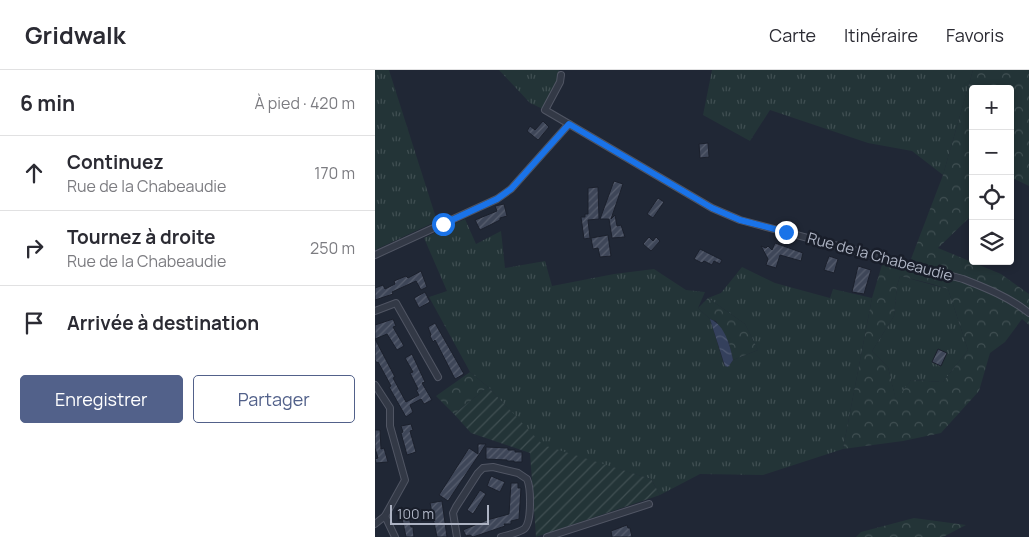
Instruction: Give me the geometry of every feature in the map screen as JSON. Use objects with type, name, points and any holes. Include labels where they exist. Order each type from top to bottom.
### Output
[{"type":"street","name":"Rue de la Chabeaudie","points":[[561,75],[560,82],[545,110],[712,208],[740,220],[963,279],[1011,300],[1029,313]]},
{"type":"street","points":[[375,255],[497,199],[511,189],[569,124]]},
{"type":"street","points":[[375,311],[396,303],[438,377]]},
{"type":"street","points":[[375,385],[390,408],[390,426],[405,480],[385,516],[375,524]]},
{"type":"street","points":[[457,537],[453,513],[456,507],[478,473],[483,468],[493,467],[522,475],[529,484],[527,525],[523,530],[501,537]]},
{"type":"street","points":[[547,537],[649,504]]},
{"type":"street","points":[[385,516],[395,537]]},
{"type":"green space","points":[[375,70],[389,70],[437,221],[375,250]]},
{"type":"green space","points":[[499,70],[559,70],[560,82],[545,110],[530,103]]},
{"type":"green space","points":[[712,70],[973,70],[943,175],[912,151],[868,143],[770,110],[750,141],[703,115]]},
{"type":"green space","points":[[973,70],[1029,70],[1029,186],[1014,179],[1014,85],[969,85],[969,218],[938,248],[969,261],[969,265],[979,265],[1001,274],[1029,294],[1029,325],[1022,319],[1005,342],[990,353],[979,391],[941,433],[903,441],[843,449],[872,298],[884,258],[957,277],[911,259],[943,175]],"holes":[[[900,276],[948,289],[968,350],[943,382],[911,380],[896,400],[888,367],[872,351],[894,316]]]},
{"type":"green space","points":[[465,219],[476,244],[501,231],[505,268],[545,261],[552,286],[614,274],[654,269],[686,290],[705,292],[698,308],[710,319],[724,365],[728,367],[733,360],[758,350],[745,324],[708,298],[721,293],[742,267],[775,283],[830,298],[833,289],[872,298],[843,449],[763,475],[700,474],[660,495],[651,479],[543,446],[488,387],[470,372],[429,297],[447,291],[424,238]]},
{"type":"green space","points":[[900,276],[948,289],[968,350],[943,382],[911,380],[896,401],[888,367],[872,351],[894,316]]},
{"type":"green space","points":[[708,298],[745,324],[758,350],[733,360],[729,343],[716,321],[710,319],[698,308]]},
{"type":"green space","points":[[470,372],[488,387],[454,414],[436,396]]},
{"type":"green space","points":[[488,387],[543,445],[651,479],[660,495],[536,537],[530,453],[471,433],[454,414]]},
{"type":"green space","points":[[914,518],[966,525],[943,537],[856,537],[861,532]]},
{"type":"water","points":[[710,319],[723,331],[728,342],[733,360],[728,367],[725,366]]},
{"type":"building","points":[[543,121],[549,127],[538,140],[527,131],[530,126],[535,130]]},
{"type":"building","points":[[708,143],[709,157],[700,158],[699,144]]},
{"type":"building","points":[[614,181],[623,184],[611,219],[615,215],[617,226],[621,225],[625,237],[612,238],[609,219],[600,219]]},
{"type":"building","points":[[598,187],[599,219],[588,220],[590,238],[584,239],[581,217],[585,217],[585,214],[588,214],[588,188]]},
{"type":"building","points":[[658,198],[664,202],[653,218],[647,214]]},
{"type":"building","points":[[504,204],[507,216],[480,230],[475,220],[497,211],[495,206]]},
{"type":"building","points":[[608,235],[611,256],[600,257],[598,248],[593,249],[591,238]]},
{"type":"building","points":[[649,237],[653,241],[656,237],[660,241],[651,251],[643,244]]},
{"type":"building","points":[[775,243],[803,253],[801,261],[780,255],[776,268],[766,265],[768,259],[761,246],[766,248],[768,246],[772,250]]},
{"type":"building","points":[[700,249],[722,260],[720,264],[714,261],[712,265],[694,259]]},
{"type":"building","points":[[829,256],[838,259],[834,273],[824,270]]},
{"type":"building","points":[[858,266],[871,270],[864,294],[852,292]]},
{"type":"building","points":[[421,271],[427,287],[421,290],[416,281],[392,292],[393,294],[375,300],[375,288],[383,285],[385,289],[395,284],[394,281],[406,276],[408,278]]},
{"type":"building","points":[[425,292],[430,302],[419,308],[414,298]]},
{"type":"building","points":[[393,319],[396,326],[393,327],[404,346],[397,350],[387,334],[375,339],[375,325]]},
{"type":"building","points":[[435,323],[464,374],[455,379],[435,340],[433,342],[430,336],[428,327]]},
{"type":"building","points":[[375,339],[406,402],[419,395],[410,373],[413,372],[405,358],[412,354],[425,382],[422,383],[432,400],[424,404],[421,399],[410,405],[413,412],[406,417],[389,387],[391,386],[384,373],[375,360]]},
{"type":"building","points":[[938,349],[947,353],[941,366],[932,362]]},
{"type":"building","points":[[411,424],[413,430],[410,431],[416,452],[407,455],[401,426]]},
{"type":"building","points":[[375,430],[380,430],[381,449],[384,448],[388,462],[376,463],[375,459],[378,458],[375,448]]},
{"type":"building","points":[[478,444],[486,444],[448,501],[439,495],[469,448],[478,454]]},
{"type":"building","points":[[486,447],[508,448],[508,450],[515,450],[515,452],[522,452],[522,462],[486,459]]},
{"type":"building","points":[[491,476],[505,482],[500,492],[487,486]]},
{"type":"building","points":[[511,483],[518,483],[518,488],[521,488],[519,519],[511,521],[511,524],[504,524],[505,526],[473,537],[470,535],[466,536],[463,530],[487,520],[509,514]]},
{"type":"building","points":[[480,490],[486,494],[473,514],[467,510]]},
{"type":"building","points":[[442,501],[447,537],[437,537],[430,503]]},
{"type":"building","points":[[408,510],[414,537],[406,537],[402,518],[399,519],[398,512]]},
{"type":"building","points":[[627,525],[630,528],[632,537],[612,537],[611,531]]},
{"type":"route","points":[[443,224],[497,199],[511,189],[569,124],[712,208],[740,220],[786,232]]}]
